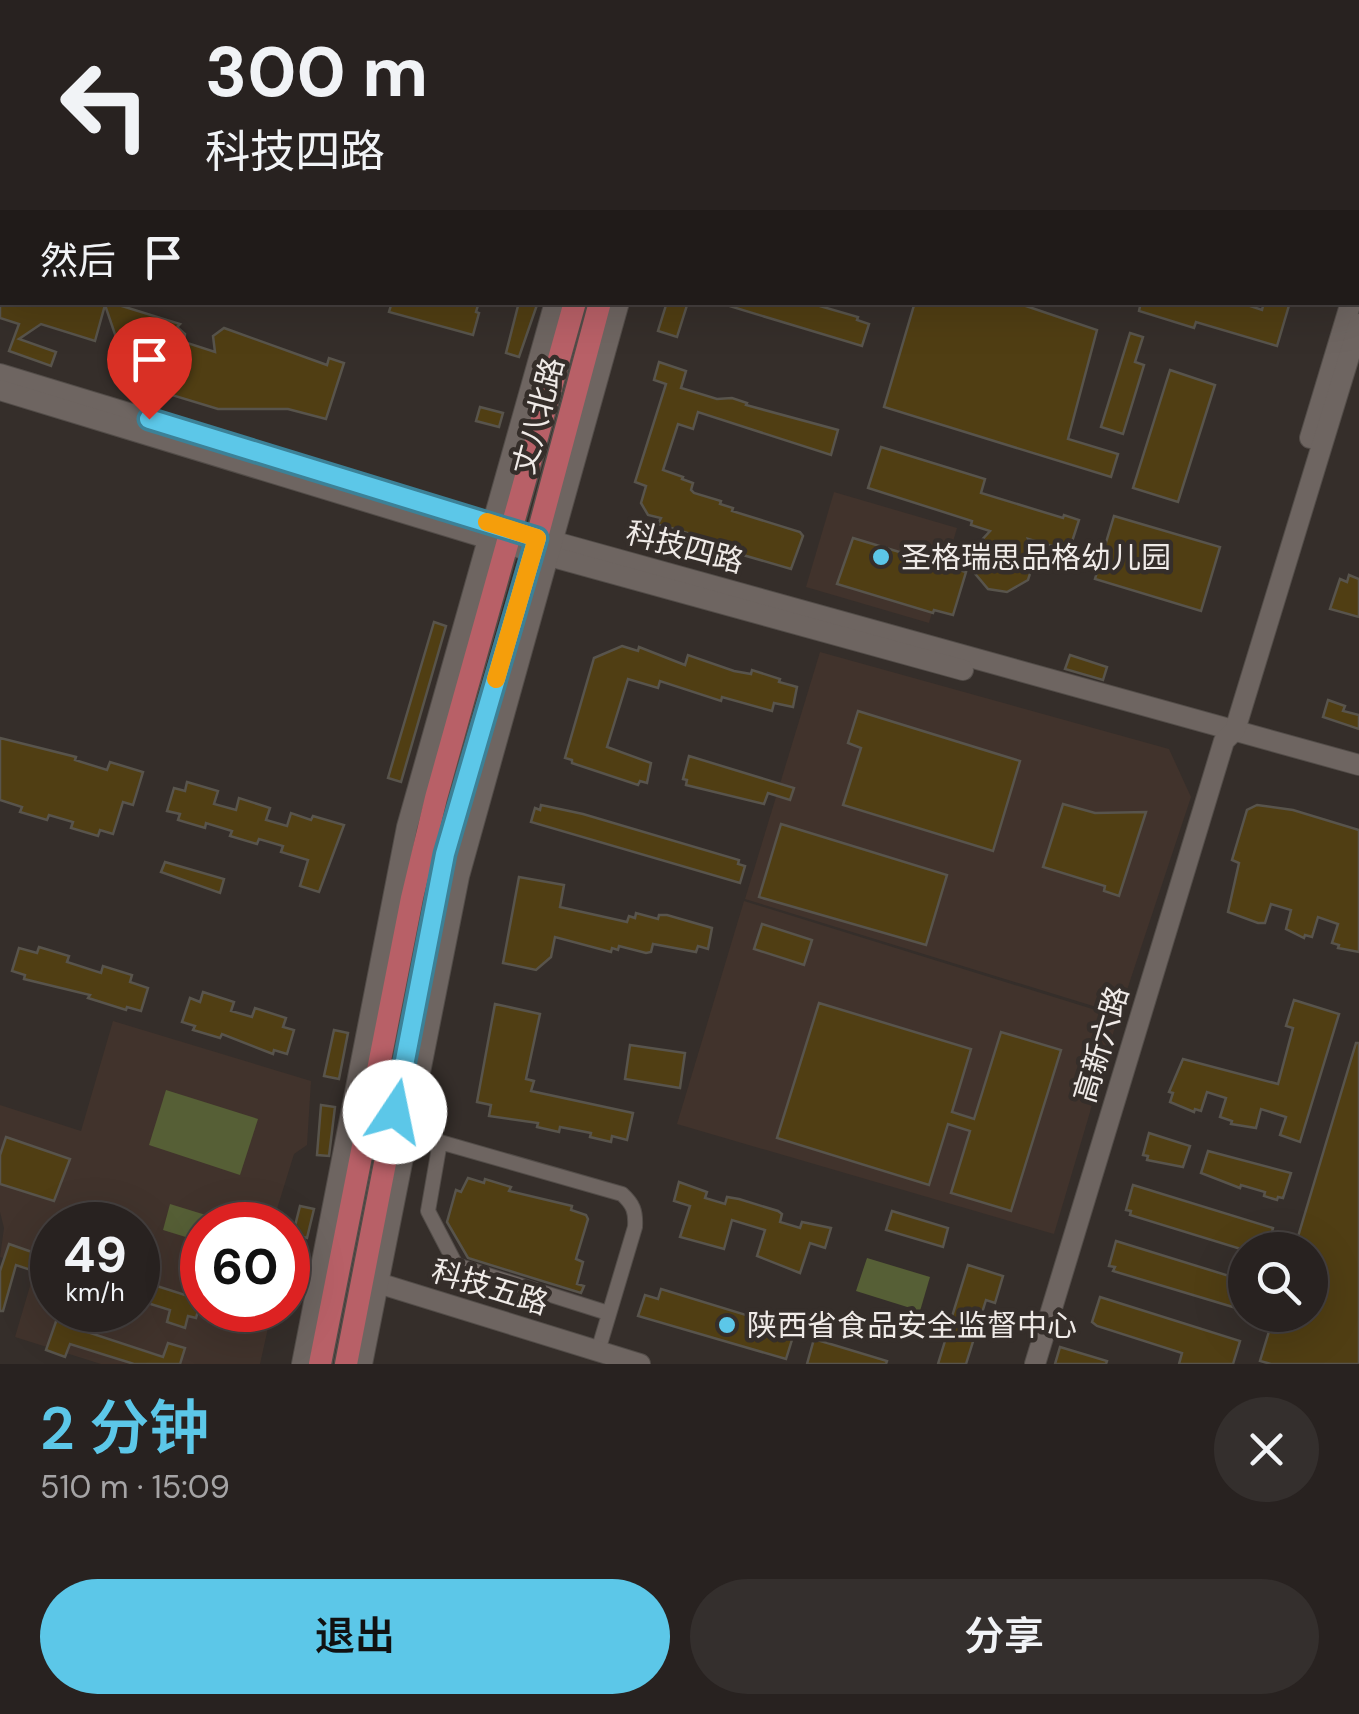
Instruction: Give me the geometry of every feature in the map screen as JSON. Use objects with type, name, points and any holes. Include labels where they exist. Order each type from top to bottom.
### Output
[{"type":"main road","name":"丈八北路","points":[[320,1364],[330,1269],[412,898],[499,534],[574,305]]},
{"type":"main road","name":"丈八北路","points":[[346,1364],[371,1281],[445,854],[542,546],[599,305]]},
{"type":"street","points":[[499,534],[554,305]]},
{"type":"street","points":[[542,546],[617,305]]},
{"type":"street","name":"高新六路","points":[[1227,733],[1350,305]]},
{"type":"street","name":"高新六路","points":[[1034,1364],[1227,733],[1359,324]]},
{"type":"street","name":"科技四路","points":[[0,374],[499,534]]},
{"type":"street","name":"科技四路","points":[[0,390],[542,546],[1227,733],[1359,765]]},
{"type":"street","name":"科技四路","points":[[1227,733],[1359,778]]},
{"type":"street","points":[[598,1352],[635,1226],[632,1202],[622,1194],[440,1142],[428,1210],[456,1264],[608,1312]]},
{"type":"street","points":[[302,1364],[330,1269]]},
{"type":"street","name":"科技五路","points":[[330,1269],[640,1364]]},
{"type":"street","points":[[362,1364],[371,1281]]},
{"type":"shaded area","name":"圣格瑞思品格幼儿园","points":[[834,492],[957,528],[929,623],[806,587]]},
{"type":"shaded area","points":[[820,652],[1169,749],[1191,797],[1119,1014],[745,899]]},
{"type":"shaded area","points":[[744,901],[1118,1017],[1054,1234],[677,1124]]},
{"type":"shaded area","points":[[113,1021],[311,1081],[307,1145],[294,1154],[279,1202],[180,1202],[180,1332],[267,1332],[260,1364],[101,1364],[15,1337],[30,1286],[30,1332],[160,1332],[160,1202],[30,1202],[30,1267],[0,1257],[4,1228],[0,1212],[0,1105],[81,1131]]},
{"type":"green space","points":[[166,1090],[258,1119],[240,1175],[149,1145]]},
{"type":"green space","points":[[170,1204],[180,1207],[180,1235],[163,1230]]},
{"type":"green space","points":[[867,1258],[930,1277],[920,1311],[856,1291]]},
{"type":"building","points":[[0,305],[105,305],[95,341],[41,324],[19,339],[56,352],[51,366],[9,351],[19,324],[0,318]]},
{"type":"building","points":[[105,305],[119,305],[180,324],[177,327],[185,334],[184,342],[215,352],[213,336],[224,328],[327,365],[329,358],[344,363],[326,419],[288,409],[218,409],[165,393],[166,388],[157,386],[159,377],[125,367],[131,348],[118,343]]},
{"type":"building","points":[[391,305],[478,305],[479,313],[473,335],[389,312]]},
{"type":"building","points":[[518,305],[537,305],[519,357],[506,353]]},
{"type":"building","points":[[666,305],[687,305],[677,337],[658,331]]},
{"type":"building","points":[[726,305],[816,305],[858,317],[857,320],[869,324],[862,346]]},
{"type":"building","points":[[914,305],[1023,305],[1097,330],[1068,439],[1118,454],[1111,477],[884,407]]},
{"type":"building","points":[[1140,305],[1247,305],[1262,310],[1263,305],[1289,305],[1277,346],[1196,322],[1194,328],[1139,311]]},
{"type":"building","points":[[1130,333],[1143,337],[1135,362],[1144,365],[1123,434],[1101,427]]},
{"type":"building","points":[[659,362],[686,371],[681,388],[717,399],[732,398],[838,430],[831,455],[698,412],[693,429],[678,424],[663,470],[683,477],[693,483],[694,493],[721,501],[732,511],[800,532],[803,536],[791,569],[690,538],[691,534],[658,524],[661,518],[648,515],[641,503],[646,486],[635,482],[666,384],[654,380]]},
{"type":"building","points":[[1170,370],[1215,385],[1178,502],[1133,488]]},
{"type":"building","points":[[480,407],[503,413],[499,427],[476,421]]},
{"type":"building","points":[[881,447],[985,479],[981,493],[1079,520],[1069,551],[1028,539],[1035,558],[1028,580],[1007,592],[988,589],[972,570],[972,559],[990,531],[971,525],[972,521],[868,488]]},
{"type":"building","points":[[1114,516],[1220,547],[1201,611],[1095,579]]},
{"type":"building","points":[[853,538],[966,572],[953,615],[934,610],[933,613],[837,584]]},
{"type":"building","points":[[1349,575],[1359,579],[1359,617],[1330,609],[1340,579],[1347,582]]},
{"type":"building","points":[[434,622],[446,626],[401,782],[388,778]]},
{"type":"building","points":[[622,646],[638,651],[639,647],[685,665],[688,655],[734,671],[751,674],[752,670],[780,679],[779,682],[797,687],[793,707],[774,703],[772,711],[722,697],[721,701],[660,681],[658,688],[628,679],[607,747],[651,763],[647,783],[640,781],[638,785],[572,763],[565,758],[594,658]]},
{"type":"building","points":[[1070,655],[1107,667],[1103,680],[1065,669]]},
{"type":"building","points":[[1328,700],[1345,706],[1343,711],[1359,715],[1359,729],[1323,717]]},
{"type":"building","points":[[858,711],[1020,761],[993,851],[843,805],[861,748],[848,743]]},
{"type":"building","points":[[0,738],[76,757],[75,760],[107,770],[110,762],[143,772],[133,805],[123,802],[113,834],[100,830],[98,836],[71,828],[73,822],[20,812],[22,807],[0,800]]},
{"type":"building","points":[[689,756],[794,788],[790,800],[768,793],[764,804],[686,785],[687,780],[683,779]]},
{"type":"building","points":[[187,782],[218,791],[214,804],[236,810],[239,798],[270,808],[266,820],[287,826],[291,813],[344,825],[319,892],[300,886],[308,860],[281,852],[283,846],[230,836],[232,831],[178,820],[180,814],[167,811],[174,788],[185,791]]},
{"type":"building","points":[[1063,804],[1095,813],[1146,812],[1119,896],[1104,891],[1105,886],[1043,867]]},
{"type":"building","points":[[541,805],[739,860],[738,864],[745,866],[740,883],[531,822],[535,808],[540,810]]},
{"type":"building","points":[[1257,805],[1293,810],[1359,830],[1359,952],[1332,943],[1338,924],[1318,917],[1312,937],[1304,938],[1286,929],[1291,910],[1271,904],[1265,923],[1228,912],[1239,863],[1232,860],[1247,810]]},
{"type":"building","points":[[781,824],[947,875],[926,945],[759,897]]},
{"type":"building","points":[[165,862],[224,879],[220,893],[161,872]]},
{"type":"building","points":[[519,877],[564,885],[560,907],[627,922],[636,913],[658,919],[659,915],[667,915],[712,928],[708,949],[698,946],[696,952],[653,944],[651,952],[646,953],[619,946],[611,952],[555,937],[551,957],[536,970],[503,963]]},
{"type":"building","points":[[762,924],[812,940],[804,965],[754,949]]},
{"type":"building","points":[[39,947],[69,956],[67,962],[101,973],[103,966],[132,975],[130,982],[148,988],[141,1011],[24,979],[25,975],[12,971],[19,948],[37,953]]},
{"type":"building","points":[[203,992],[234,1002],[231,1011],[252,1017],[255,1008],[286,1018],[283,1027],[294,1030],[287,1054],[274,1050],[273,1054],[222,1034],[220,1038],[193,1030],[195,1026],[182,1022],[190,998],[200,1002]]},
{"type":"building","points":[[1294,1000],[1339,1014],[1300,1142],[1280,1135],[1286,1117],[1261,1109],[1256,1128],[1231,1124],[1232,1121],[1220,1117],[1226,1098],[1207,1092],[1201,1111],[1170,1102],[1173,1093],[1169,1092],[1183,1059],[1278,1084],[1293,1028],[1286,1026]]},
{"type":"building","points":[[819,1003],[971,1049],[952,1112],[974,1119],[1001,1032],[1061,1050],[1011,1211],[951,1193],[970,1131],[948,1124],[929,1185],[777,1138]]},
{"type":"building","points":[[495,1004],[540,1014],[526,1079],[534,1081],[531,1091],[633,1113],[627,1140],[612,1136],[611,1142],[590,1137],[591,1133],[560,1127],[559,1132],[537,1127],[538,1123],[489,1116],[491,1105],[477,1102]]},
{"type":"building","points":[[334,1030],[348,1033],[339,1079],[324,1076]]},
{"type":"building","points":[[1359,1043],[1359,1364],[1260,1361],[1269,1332],[1328,1332],[1328,1232],[1299,1232]]},
{"type":"building","points":[[630,1045],[685,1053],[680,1088],[625,1079]]},
{"type":"building","points":[[321,1105],[335,1107],[329,1156],[317,1155]]},
{"type":"building","points":[[1149,1133],[1190,1146],[1183,1167],[1147,1160],[1148,1156],[1143,1155]]},
{"type":"building","points":[[6,1137],[70,1159],[54,1201],[0,1184],[0,1155]]},
{"type":"building","points":[[1208,1151],[1291,1173],[1283,1198],[1277,1200],[1264,1196],[1265,1192],[1241,1185],[1240,1188],[1201,1173]]},
{"type":"building","points":[[468,1178],[484,1183],[485,1179],[511,1187],[509,1191],[572,1206],[571,1210],[586,1215],[576,1259],[583,1262],[577,1284],[584,1286],[581,1293],[468,1258],[447,1222],[456,1190],[461,1192]]},
{"type":"building","points":[[679,1182],[707,1192],[705,1198],[725,1204],[727,1197],[778,1211],[782,1214],[780,1222],[800,1228],[802,1222],[831,1228],[825,1248],[810,1243],[800,1273],[757,1256],[765,1230],[732,1220],[724,1249],[680,1237],[690,1206],[674,1201]]},
{"type":"building","points":[[1133,1185],[1273,1228],[1272,1232],[1228,1232],[1228,1245],[1130,1215],[1131,1211],[1126,1210]]},
{"type":"building","points":[[892,1211],[948,1228],[943,1247],[886,1230]]},
{"type":"building","points":[[1116,1241],[1228,1276],[1228,1306],[1113,1271],[1115,1267],[1109,1266]]},
{"type":"building","points":[[9,1244],[30,1251],[30,1270],[16,1265],[3,1311],[0,1311],[0,1271]]},
{"type":"building","points":[[968,1265],[1003,1276],[995,1303],[986,1300],[966,1364],[938,1364],[945,1341],[937,1339],[941,1323],[949,1326]]},
{"type":"building","points":[[160,1287],[180,1293],[180,1326],[167,1322],[170,1310],[160,1307]]},
{"type":"building","name":"陕西省食品安全监督中心","points":[[661,1289],[795,1330],[786,1359],[638,1316],[645,1295],[658,1299]]},
{"type":"building","points":[[1100,1297],[1240,1341],[1233,1364],[1179,1364],[1182,1353],[1097,1326],[1092,1322]]},
{"type":"building","points":[[52,1332],[87,1332],[163,1357],[168,1343],[185,1348],[180,1364],[134,1364],[70,1344],[65,1357],[46,1350]]},
{"type":"building","points":[[814,1339],[887,1361],[807,1364]]},
{"type":"building","points":[[1060,1347],[1107,1361],[1106,1364],[1055,1364]]},
{"type":"slow traffic","points":[[487,522],[537,538],[496,679]]},
{"type":"place","name":"圣格瑞思品格幼儿园","points":[[881,557]]},
{"type":"place","name":"陕西省食品安全监督中心","points":[[727,1325]]},
{"type":"route","points":[[149,419],[537,538],[445,854],[395,1112]]}]
